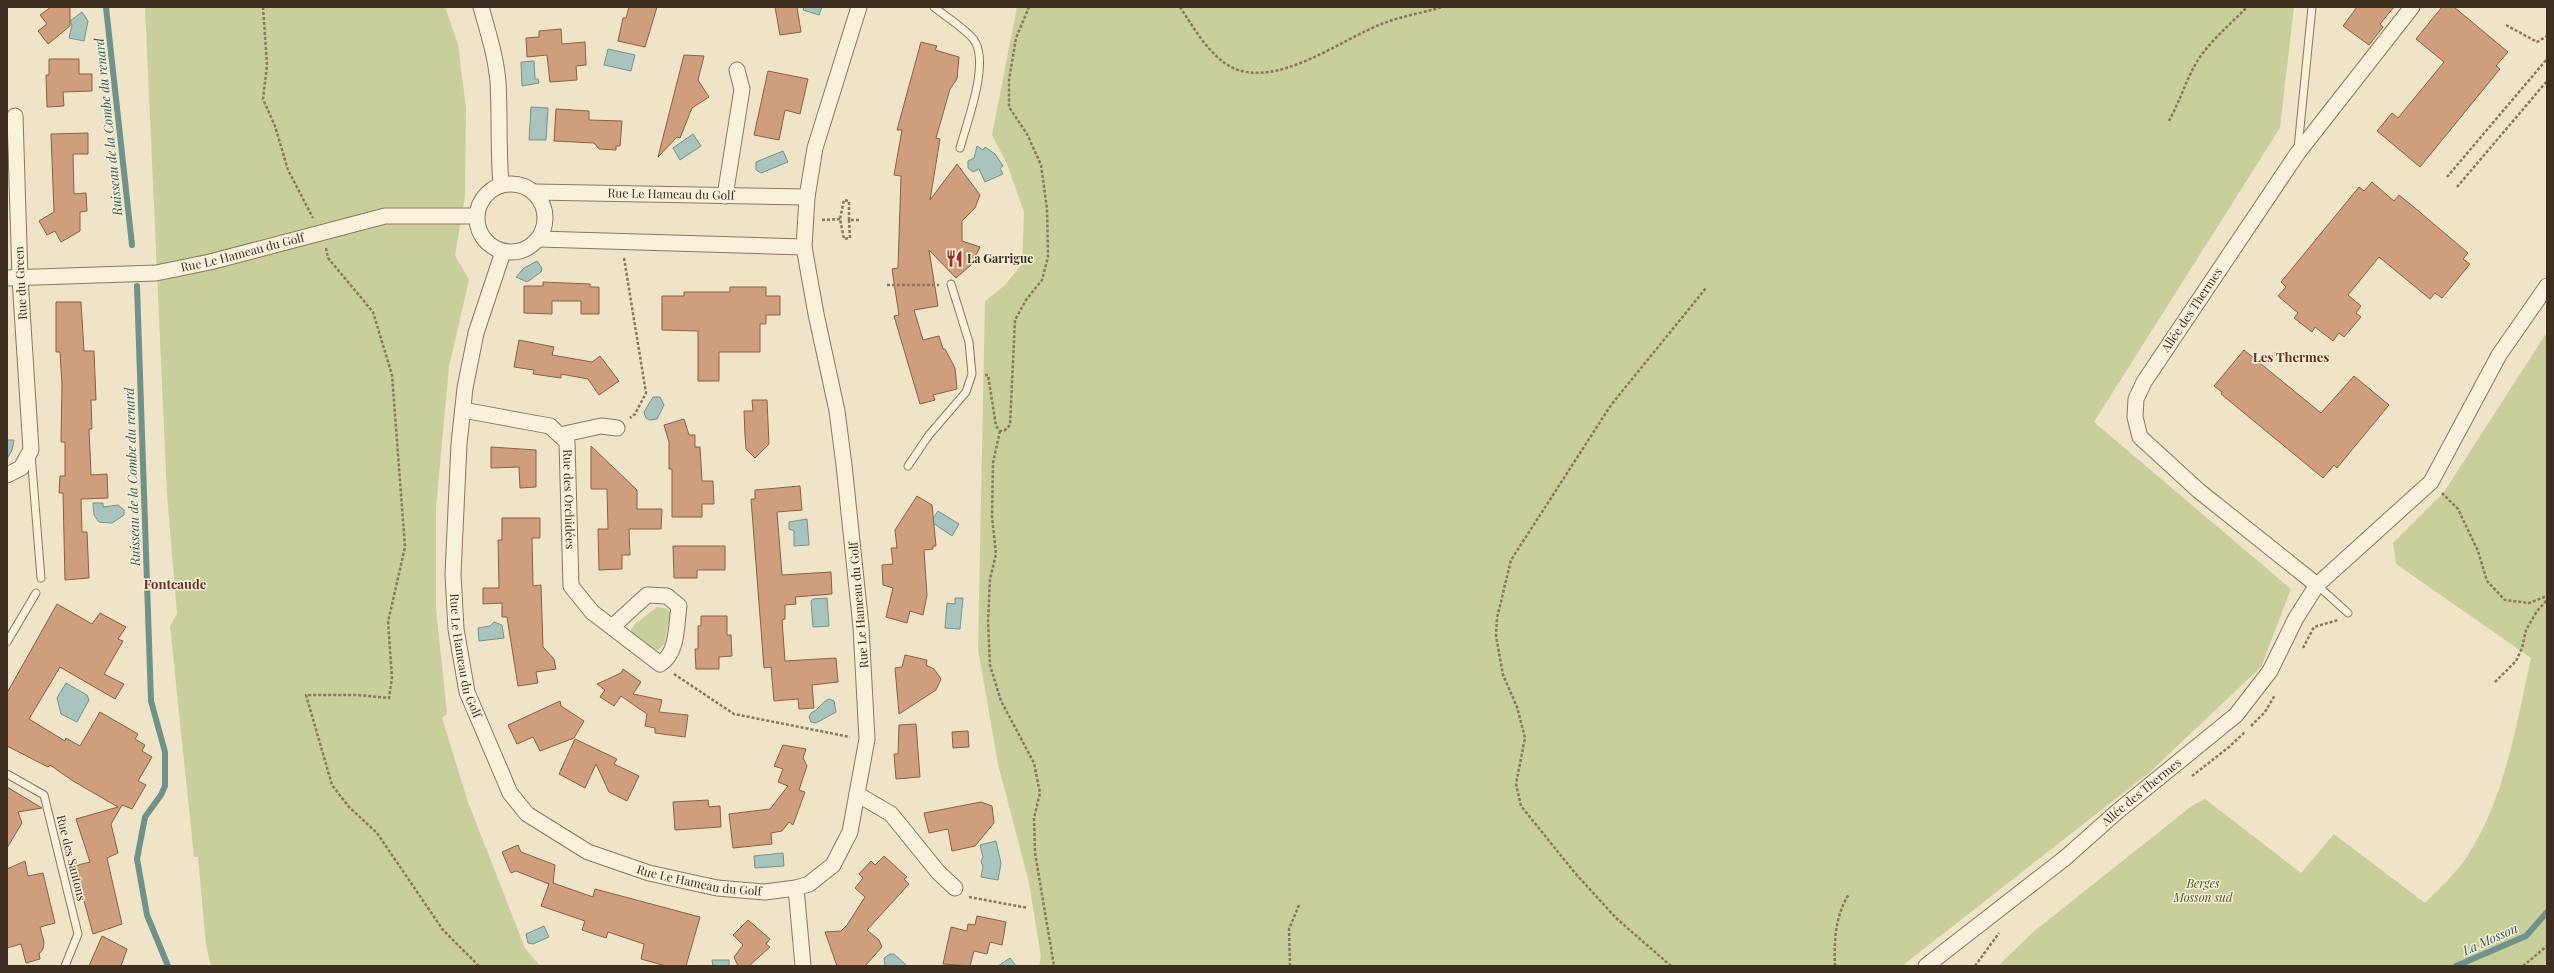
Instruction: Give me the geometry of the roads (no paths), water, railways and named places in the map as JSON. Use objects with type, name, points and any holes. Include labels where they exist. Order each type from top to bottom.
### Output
[{"type":"street","points":[[481,7],[492,42],[498,82],[497,142],[500,184]]},
{"type":"street","name":"Rue Le Hameau du Golf","points":[[503,252],[476,333],[463,410],[453,574],[456,629],[467,692],[510,793],[527,814],[588,852],[649,873],[717,888],[765,892],[796,888],[809,884],[833,865],[850,832],[867,739],[861,626],[837,411],[816,314],[804,247],[807,197],[815,148],[859,7]]},
{"type":"street","name":"Allée des Thermes","points":[[2317,584],[2199,491],[2140,437],[2135,417],[2136,399],[2144,382],[2297,154],[2412,7]]},
{"type":"street","points":[[725,196],[742,89],[737,70]]},
{"type":"street","name":"Rue du Green","points":[[15,116],[13,278],[31,450]]},
{"type":"street","points":[[500,184],[519,184],[535,192],[544,206],[546,224],[539,239],[523,251],[503,252],[489,245],[479,232],[476,216],[480,203],[488,191],[500,184]]},
{"type":"street","name":"Rue Le Hameau du Golf","points":[[535,192],[807,197]]},
{"type":"street","name":"Rue Le Hameau du Golf","points":[[13,278],[156,273],[210,262],[321,231],[385,216],[476,216]]},
{"type":"street","points":[[539,239],[804,247]]},
{"type":"street","name":"Allée des Thermes","points":[[1926,966],[2065,858],[2118,811],[2236,716],[2270,670],[2296,618],[2317,584],[2431,482],[2499,355],[2547,286]]},
{"type":"street","name":"Rue des Orchidées","points":[[463,410],[550,426],[567,442],[571,586],[592,612],[660,664],[670,658],[674,646],[679,606],[667,596],[647,595],[612,627]]},
{"type":"street","points":[[560,435],[601,426],[617,428]]},
{"type":"street","points":[[7,475],[21,468],[31,450]]},
{"type":"street","points":[[857,794],[891,814],[938,872],[955,888]]},
{"type":"street","points":[[796,888],[803,966]]},
{"type":"lane","points":[[934,7],[974,40],[980,53],[979,74],[960,148]]},
{"type":"lane","points":[[2297,154],[2312,7]]},
{"type":"lane","points":[[908,466],[929,435],[966,392],[972,374],[969,342],[951,284]]},
{"type":"lane","name":"Rue du Green","points":[[31,450],[41,578]]},
{"type":"lane","points":[[2317,584],[2348,613]]},
{"type":"lane","points":[[7,642],[36,593]]},
{"type":"lane","name":"Rue des Santons","points":[[7,774],[44,795],[78,934],[65,966]]},
{"type":"water","points":[[804,7],[822,7],[819,15],[803,10]]},
{"type":"water","points":[[82,12],[88,21],[84,41],[69,38],[72,25],[70,21]]},
{"type":"water","points":[[608,49],[635,55],[631,71],[604,65]]},
{"type":"water","points":[[534,61],[535,79],[538,79],[539,83],[522,86],[521,62]]},
{"type":"water","points":[[531,107],[548,108],[546,140],[529,140]]},
{"type":"water","points":[[693,134],[701,146],[680,160],[673,148]]},
{"type":"water","points":[[977,146],[983,150],[985,147],[995,154],[1003,166],[1000,168],[1003,174],[985,182],[979,169],[973,172],[968,168],[968,161],[974,158]]},
{"type":"water","points":[[783,151],[788,162],[761,173],[756,170],[756,162]]},
{"type":"water","points":[[537,261],[542,268],[541,272],[527,282],[516,277],[524,268]]},
{"type":"water","points":[[653,397],[660,397],[664,405],[657,419],[650,420],[646,418],[644,412]]},
{"type":"water","points":[[7,440],[14,440],[12,450],[7,459]]},
{"type":"water","points":[[93,503],[103,503],[103,507],[118,505],[124,510],[124,515],[112,523],[99,522],[94,515]]},
{"type":"water","points":[[938,511],[959,524],[952,536],[933,523],[932,520]]},
{"type":"water","points":[[807,519],[809,545],[794,546],[794,531],[789,529],[789,522]]},
{"type":"water","points":[[827,598],[829,626],[813,627],[811,601],[813,599]]},
{"type":"water","points":[[955,598],[963,598],[960,629],[945,628],[947,603],[955,604]]},
{"type":"water","points":[[494,622],[502,625],[504,638],[479,641],[478,628],[490,626]]},
{"type":"water","points":[[66,683],[87,695],[89,700],[77,722],[61,714],[57,698]]},
{"type":"water","points":[[829,699],[834,701],[836,712],[816,723],[811,722],[809,717],[811,713]]},
{"type":"water","points":[[996,841],[1001,863],[998,880],[981,877],[983,867],[981,861],[983,857],[980,845]]},
{"type":"water","points":[[783,853],[784,866],[755,868],[754,856]]},
{"type":"water","points":[[544,926],[549,937],[533,944],[528,943],[526,934]]},
{"type":"water","points":[[890,954],[894,954],[907,966],[885,966],[884,958]]},
{"type":"water","points":[[1010,958],[1016,966],[998,966]]},
{"type":"water","points":[[712,960],[729,960],[729,966],[713,966]]},
{"type":"waterway","name":"Ruisseau de la Combe du renard","points":[[106,7],[132,245]]},
{"type":"waterway","name":"Ruisseau de la Combe du renard","points":[[137,286],[151,701],[165,752],[165,786],[161,795],[145,817],[137,859],[147,915],[168,966]]},
{"type":"waterway","name":"La Mosson","points":[[2456,966],[2526,936],[2547,912]]},
{"type":"place","name":"La Garrigue","points":[[954,259]]},
{"type":"district","name":"Les Thermes","points":[[2291,357]]},
{"type":"district","name":"Fontcaude","points":[[175,584]]},
{"type":"park label","name":"Berges Mosson sud","points":[[2203,891]]}]
